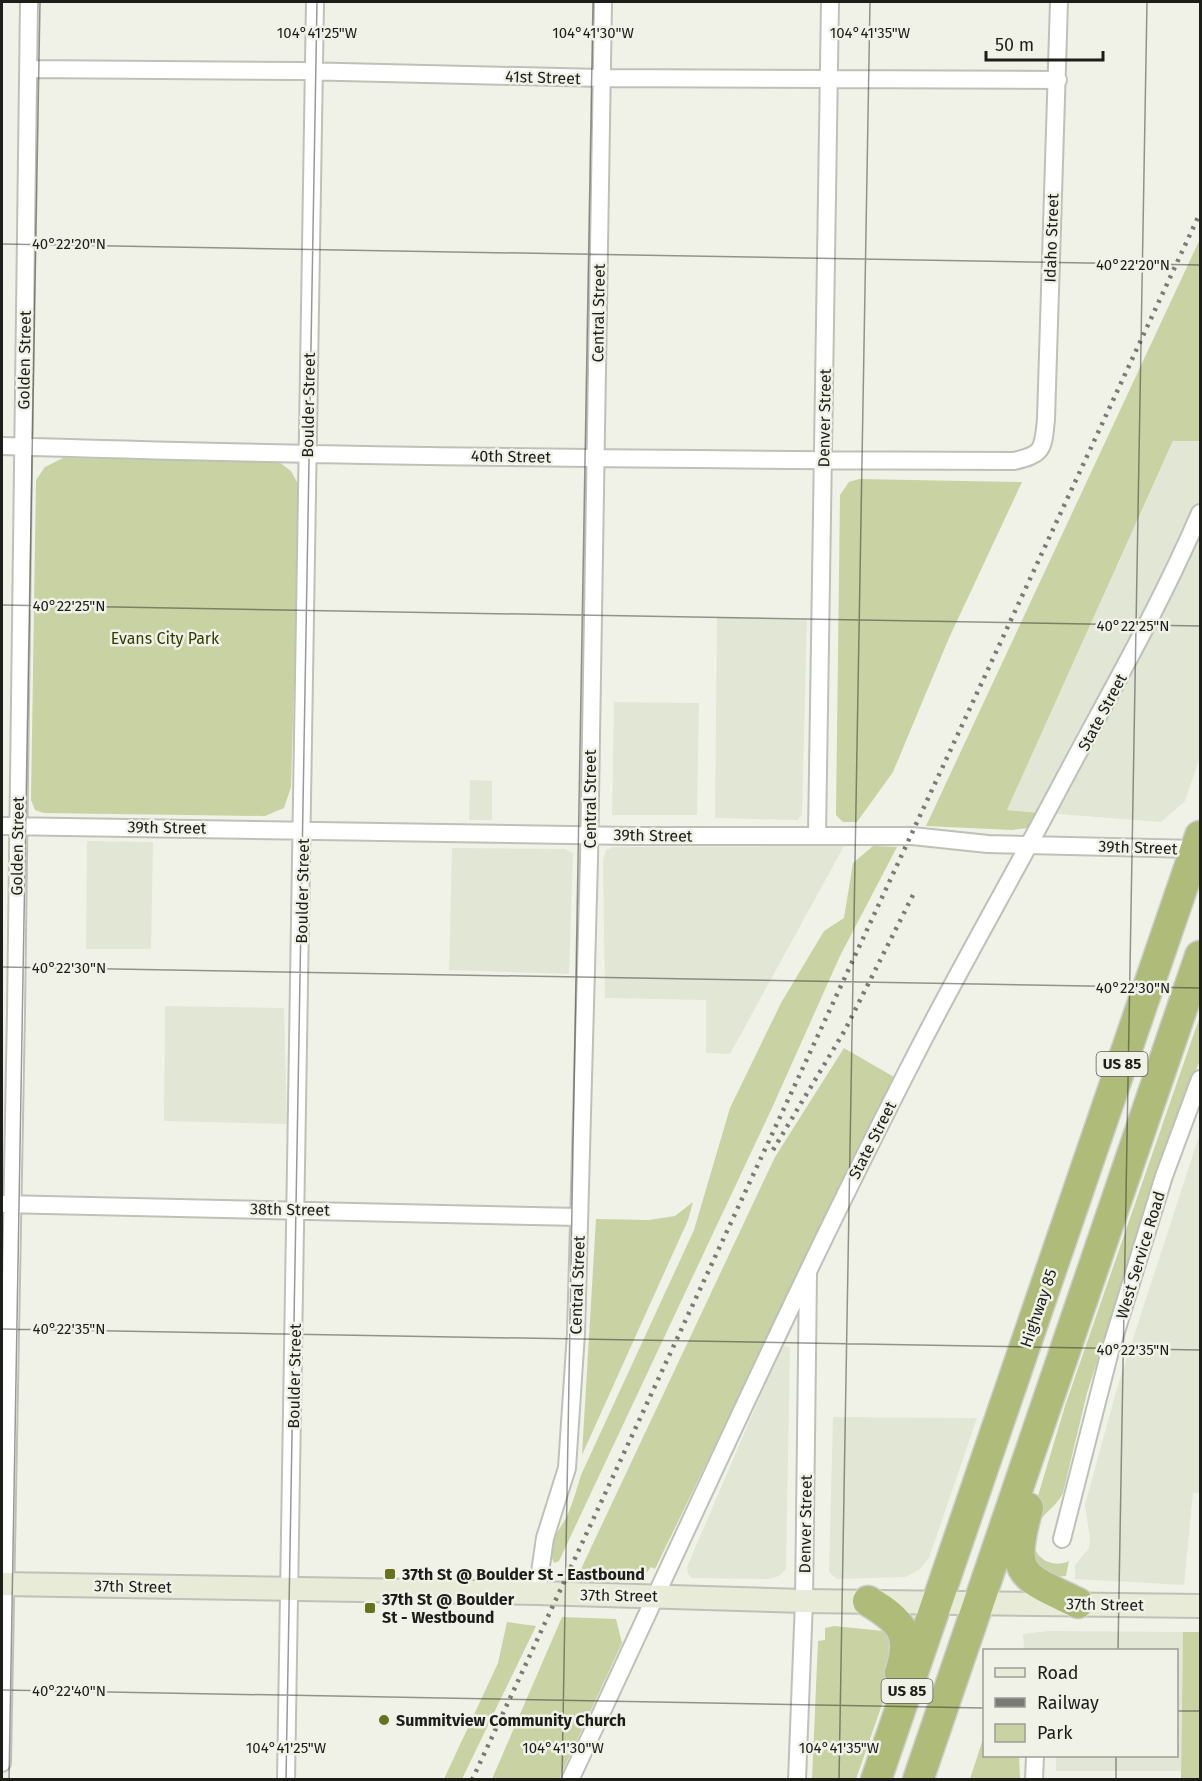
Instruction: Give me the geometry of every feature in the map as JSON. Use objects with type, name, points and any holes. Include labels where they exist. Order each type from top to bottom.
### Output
[{"type":"highway","name":"Highway 85","points":[[876,1779],[1198,842]]},
{"type":"highway","name":"US 85","points":[[918,1779],[1200,956]]},
{"type":"highway","points":[[1048,1400],[1052,1429],[1023,1525],[1019,1548],[1021,1568],[1029,1579],[1078,1603]]},
{"type":"highway","points":[[864,1779],[907,1647],[907,1640],[898,1622],[868,1601]]},
{"type":"main road","name":"37th Street","points":[[3,1584],[537,1593],[804,1601],[1200,1606]]},
{"type":"street","name":"Golden Street","points":[[2,1762],[9,826],[23,447],[29,2]]},
{"type":"street","name":"Boulder Street","points":[[286,1779],[315,2]]},
{"type":"street","name":"Central Street","points":[[537,1593],[545,1538],[567,1468],[576,1333],[589,833],[603,2]]},
{"type":"street","name":"Denver Street","points":[[817,835],[830,2]]},
{"type":"street","name":"Idaho Street","points":[[1020,459],[1039,452],[1044,436],[1059,2]]},
{"type":"street","name":"41st Street","points":[[29,69],[314,71],[601,78],[1058,80]]},
{"type":"street","name":"40th Street","points":[[2,446],[595,458],[1020,459]]},
{"type":"street","name":"State Street","points":[[570,1779],[808,1268],[918,1050],[1156,608],[1200,513]]},
{"type":"street","name":"39th Street","points":[[9,826],[912,836],[1030,845],[1198,842]]},
{"type":"street","name":"West Service Road","points":[[1062,1539],[1110,1351],[1164,1176],[1200,1079]]},
{"type":"street","name":"38th Street","points":[[7,1204],[579,1217]]},
{"type":"street","name":"Denver Street","points":[[797,1779],[804,1601],[808,1268]]},
{"type":"street","points":[[1034,1779],[1035,1757]]},
{"type":"shaded area","points":[[1174,440],[1200,441],[1200,757],[1185,801],[1161,822],[1007,810]]},
{"type":"shaded area","points":[[717,617],[807,620],[802,814],[798,820],[715,818]]},
{"type":"shaded area","points":[[614,702],[699,703],[697,815],[612,815]]},
{"type":"shaded area","points":[[470,780],[492,781],[492,820],[469,820]]},
{"type":"shaded area","points":[[87,841],[153,842],[151,949],[86,949]]},
{"type":"shaded area","points":[[844,846],[730,1054],[706,1053],[706,1000],[605,998],[603,860],[606,850],[613,847]]},
{"type":"shaded area","points":[[452,848],[565,849],[573,853],[569,974],[449,970]]},
{"type":"shaded area","points":[[165,1006],[284,1008],[287,1124],[164,1121]]},
{"type":"shaded area","points":[[1200,1133],[1200,1493],[1193,1493],[1184,1585],[1075,1579],[1075,1565],[1089,1548],[1090,1538],[1085,1505],[1117,1388]]},
{"type":"shaded area","points":[[782,1345],[790,1347],[786,1569],[779,1576],[768,1579],[692,1578],[688,1574],[687,1567]]},
{"type":"shaded area","points":[[833,1417],[977,1418],[929,1558],[920,1569],[905,1577],[837,1579],[829,1572]]},
{"type":"shaded area","points":[[1048,1631],[1183,1632],[1181,1771],[1056,1771],[1056,1757],[1178,1757],[1178,1649],[1024,1649],[1023,1634]]},
{"type":"green space","points":[[1200,239],[1200,441],[1173,441],[1007,810],[1041,813],[1027,828],[1012,830],[926,826]]},
{"type":"green space","name":"Evans City Park","points":[[63,458],[279,462],[291,471],[300,488],[291,787],[284,808],[265,816],[44,813],[35,810],[31,800],[36,480],[45,467]]},
{"type":"green space","points":[[859,479],[1022,482],[949,638],[893,772],[857,822],[843,822],[836,815],[840,495],[849,482]]},
{"type":"green space","points":[[873,846],[897,847],[840,956],[772,1108],[559,1561],[554,1563],[551,1550],[554,1538],[567,1516],[581,1475],[694,1230],[730,1108],[781,1003],[824,931],[844,918],[853,863]]},
{"type":"green space","points":[[1200,1016],[1200,1060],[1170,1137],[1087,1393],[1063,1493],[1040,1520],[1034,1532],[1034,1546],[1040,1556],[1050,1563],[1069,1561],[1066,1576],[1054,1577],[1045,1573],[1033,1559],[1031,1519],[1065,1406]]},
{"type":"green space","points":[[844,1048],[894,1077],[655,1569],[651,1567],[644,1576],[594,1576],[589,1570],[581,1569],[775,1157]]},
{"type":"green space","points":[[693,1202],[688,1220],[582,1455],[596,1219],[649,1220],[675,1216]]},
{"type":"green space","points":[[562,1617],[616,1619],[622,1643],[559,1779],[492,1779]]},
{"type":"green space","points":[[507,1622],[536,1626],[462,1779],[444,1779],[498,1663]]},
{"type":"green space","points":[[834,1626],[884,1631],[894,1643],[899,1656],[856,1779],[812,1780],[818,1641],[825,1640],[825,1628]]},
{"type":"green space","points":[[1183,1632],[1200,1632],[1200,1779],[1181,1779]]},
{"type":"green space","points":[[983,1739],[983,1757],[1019,1757],[1020,1779],[970,1779]]},
{"type":"railway","points":[[472,1780],[1200,213]]},
{"type":"railway","points":[[773,1150],[845,1030],[914,893]]},
{"type":"place","name":"37th St @ Boulder St - Eastbound","points":[[390,1574]]},
{"type":"place","name":"37th St @ Boulder St - Westbound","points":[[370,1608]]},
{"type":"place","name":"Summitview Community Church","points":[[384,1720]]}]
